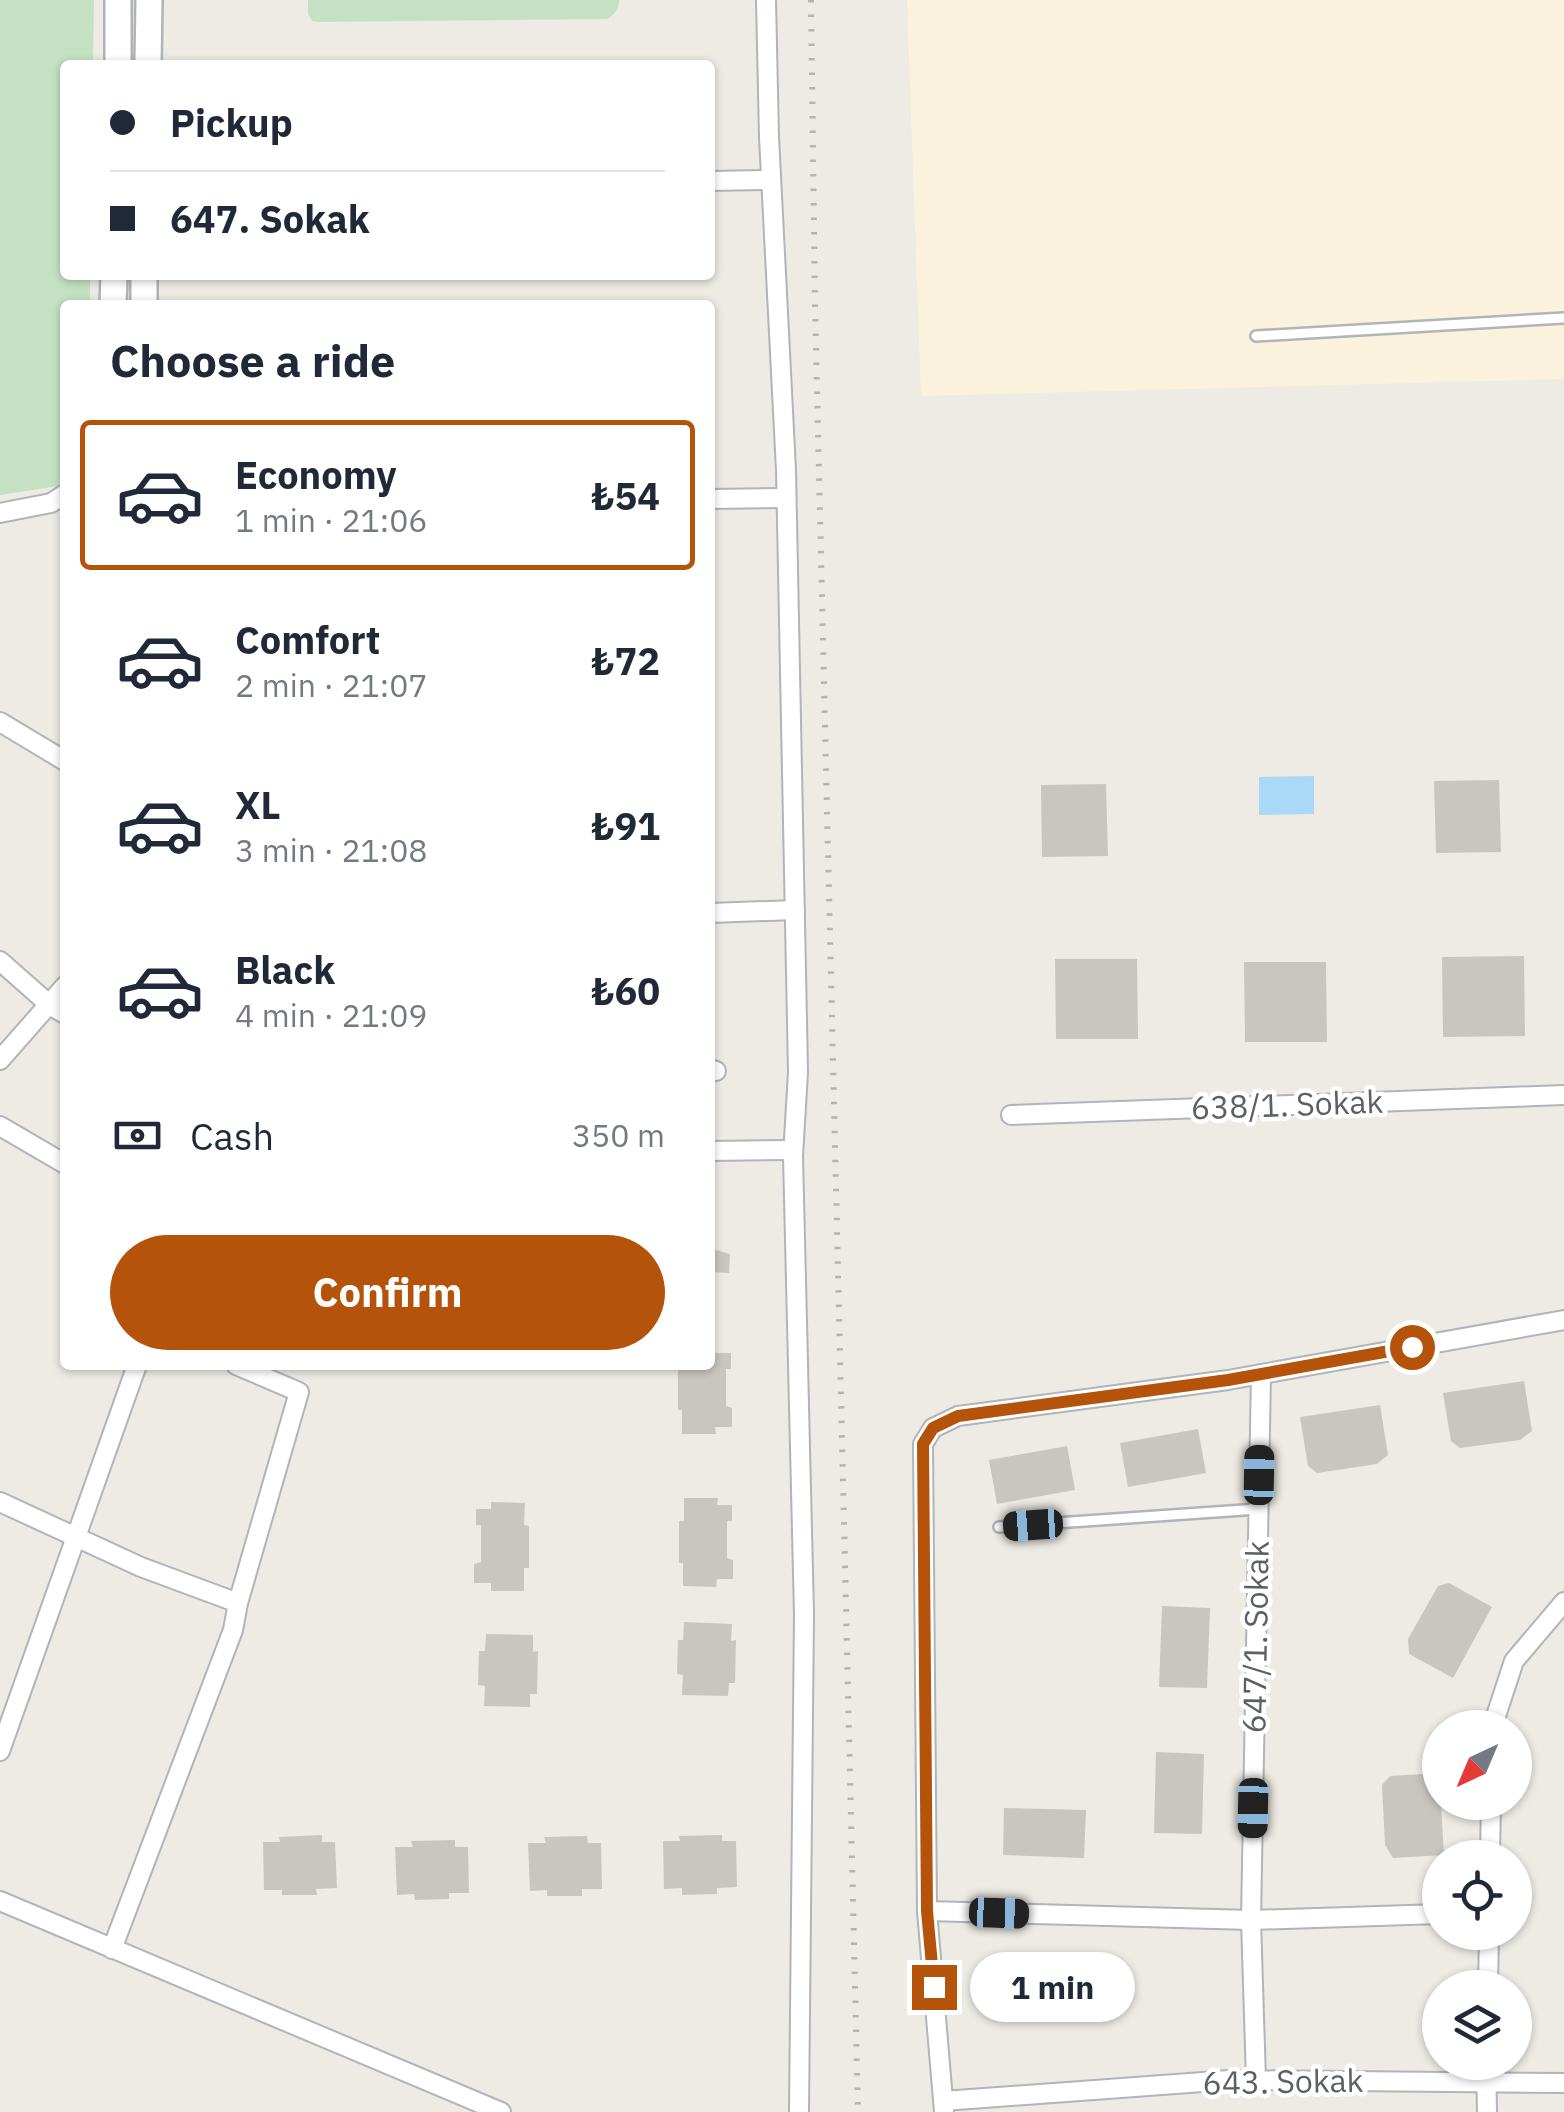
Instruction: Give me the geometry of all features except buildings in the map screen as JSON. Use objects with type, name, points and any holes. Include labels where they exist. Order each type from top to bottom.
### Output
[{"type":"street","points":[[118,0],[118,60]]},
{"type":"street","points":[[148,60],[149,0]]},
{"type":"street","points":[[766,0],[786,498],[798,1072],[793,1150],[804,1614],[800,2112]]},
{"type":"street","points":[[715,181],[771,180]]},
{"type":"street","points":[[0,513],[51,503],[60,497]]},
{"type":"street","points":[[715,499],[786,498]]},
{"type":"street","points":[[0,722],[60,758]]},
{"type":"street","points":[[715,913],[795,910]]},
{"type":"street","points":[[0,961],[58,1010],[0,1060]]},
{"type":"street","name":"638/1. Sokak","points":[[1010,1115],[1564,1095]]},
{"type":"street","points":[[0,1126],[60,1161]]},
{"type":"street","points":[[715,1151],[793,1150]]},
{"type":"street","points":[[944,2106],[927,1911],[923,1444],[933,1428],[958,1416],[1261,1374],[1564,1320]]},
{"type":"street","points":[[0,1751],[135,1370]]},
{"type":"street","points":[[112,1949],[233,1630],[299,1392],[248,1370]]},
{"type":"street","name":"647/1. Sokak","points":[[1256,2080],[1251,1920],[1261,1374]]},
{"type":"street","points":[[0,1502],[76,1538],[238,1603]]},
{"type":"street","points":[[1498,1710],[1514,1661],[1564,1602]]},
{"type":"street","points":[[0,1901],[502,2112]]},
{"type":"street","points":[[927,1911],[1251,1920],[1422,1915]]},
{"type":"street","name":"643. Sokak","points":[[944,2106],[1256,2080],[1422,2074]]},
{"type":"street","name":"643. Sokak","points":[[1532,2078],[1564,2082]]},
{"type":"street","points":[[1486,2080],[1487,2112]]},
{"type":"lane","points":[[1256,336],[1564,318]]},
{"type":"lane","points":[[999,1527],[1258,1509]]},
{"type":"shaded area","points":[[907,0],[1564,0],[1564,379],[921,396]]},
{"type":"green space","points":[[0,0],[94,0],[93,60],[60,60],[60,280],[90,280],[90,300],[60,300],[60,486],[0,495]]},
{"type":"green space","points":[[308,0],[619,0],[608,19],[318,22],[308,14]]},
{"type":"water","points":[[1314,776],[1314,814],[1259,815],[1259,777]]},
{"type":"railway","points":[[811,0],[858,2112]]},
{"type":"route","points":[[934,1987],[927,1911],[923,1444],[933,1428],[958,1416],[1228,1380],[1412,1347]]}]
